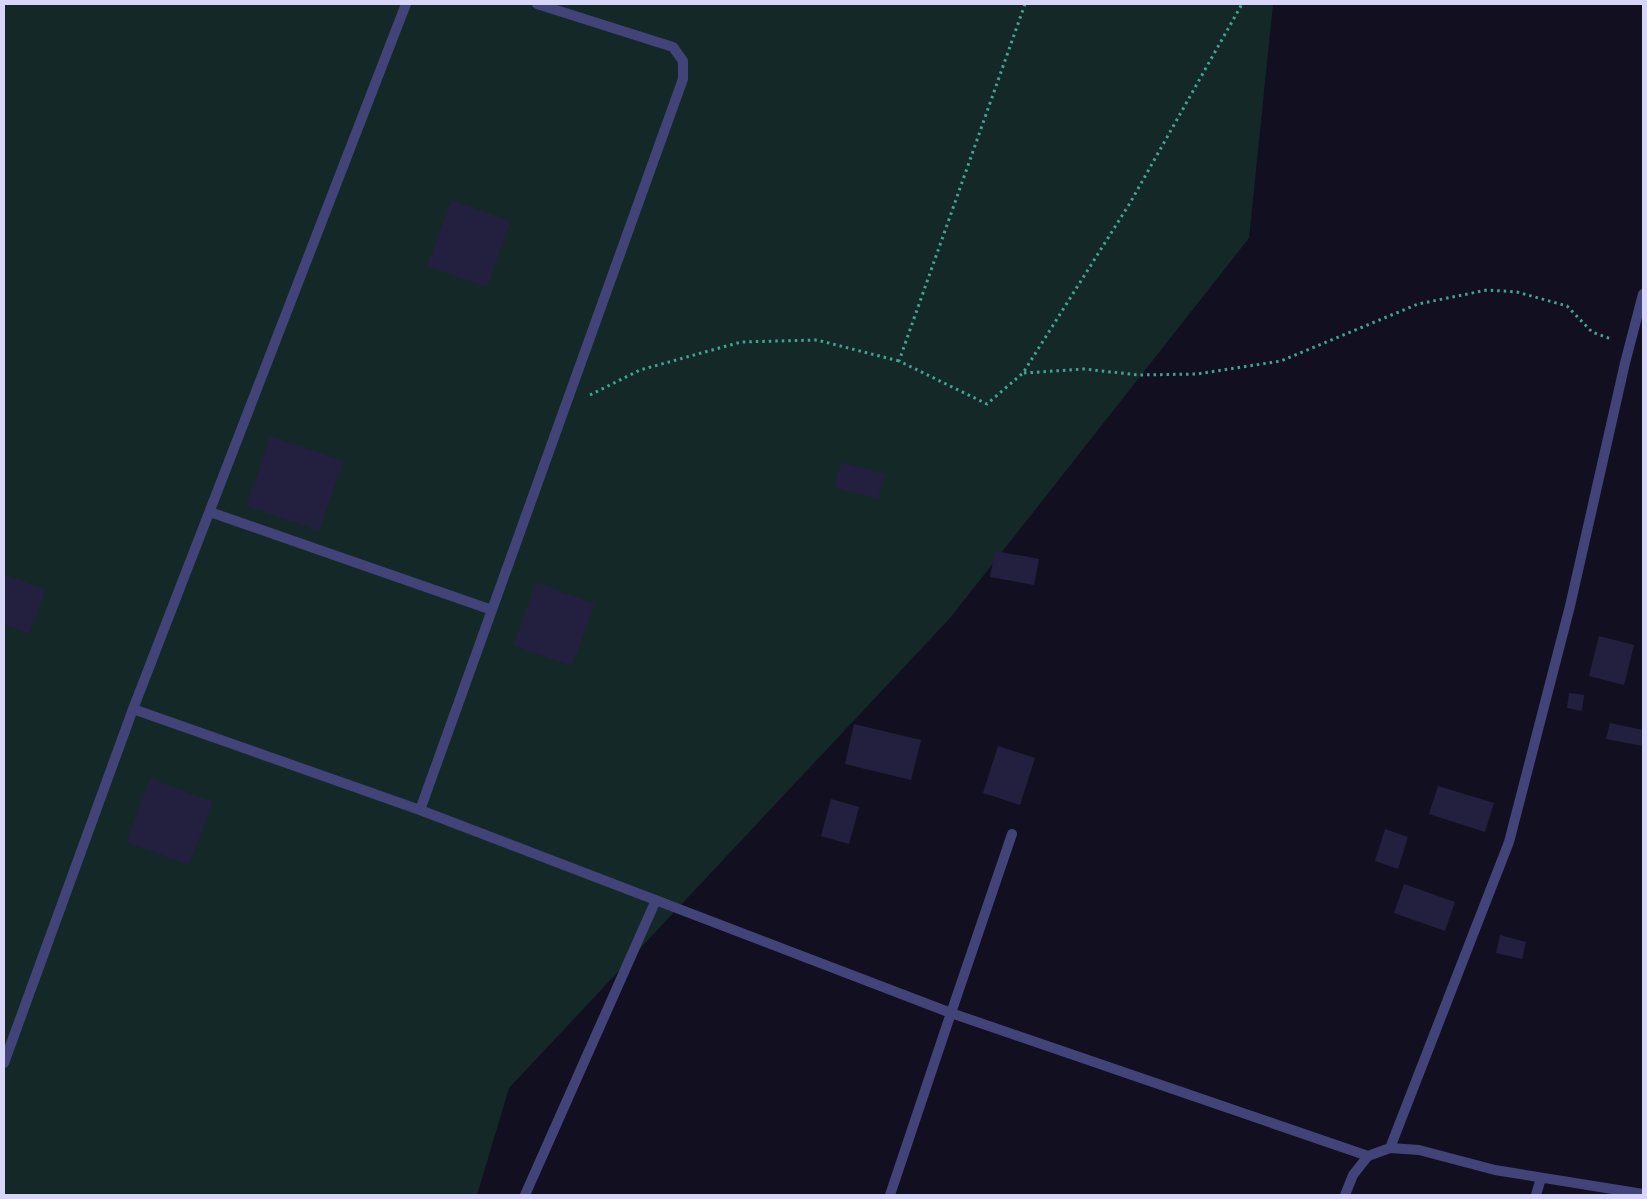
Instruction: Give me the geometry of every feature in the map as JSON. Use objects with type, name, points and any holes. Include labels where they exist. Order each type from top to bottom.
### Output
[{"type":"street","points":[[4,1063],[134,709],[406,4]]},
{"type":"street","points":[[420,810],[683,79],[683,61],[673,47],[537,4]]},
{"type":"street","points":[[1390,1148],[1509,842],[1570,606],[1629,346],[1643,294]]},
{"type":"street","points":[[210,512],[492,610]]},
{"type":"street","points":[[134,709],[420,810],[951,1013],[1368,1156]]},
{"type":"street","points":[[890,1195],[1012,834]]},
{"type":"street","points":[[524,1195],[656,900]]},
{"type":"street","points":[[1346,1195],[1354,1175],[1368,1156],[1390,1148],[1419,1150],[1495,1170],[1643,1194]]},
{"type":"street","points":[[1536,1195],[1541,1178]]},
{"type":"path","points":[[899,361],[1025,4]]},
{"type":"path","points":[[565,408],[640,370],[741,342],[817,340],[899,361],[987,404],[1023,373],[1130,203],[1242,4]]},
{"type":"path","points":[[1023,373],[1084,369],[1139,375],[1197,374],[1282,361],[1418,304],[1487,290],[1517,292],[1567,306],[1592,332],[1629,346]]},
{"type":"green space","points":[[4,4],[1273,4],[1249,238],[950,618],[509,1088],[477,1195],[4,1195]]},
{"type":"building","points":[[451,200],[511,221],[487,287],[427,266]]},
{"type":"building","points":[[270,436],[344,461],[319,531],[246,506]]},
{"type":"building","points":[[841,462],[885,474],[878,499],[834,487]]},
{"type":"building","points":[[995,551],[1039,559],[1034,585],[990,577]]},
{"type":"building","points":[[4,574],[46,590],[29,634],[4,624]]},
{"type":"building","points":[[536,582],[595,604],[572,666],[513,645]]},
{"type":"building","points":[[1599,636],[1634,645],[1624,685],[1589,676]]},
{"type":"building","points":[[1569,693],[1584,695],[1582,711],[1567,708]]},
{"type":"building","points":[[1610,723],[1643,730],[1643,746],[1606,739]]},
{"type":"building","points":[[854,724],[921,740],[911,780],[845,764]]},
{"type":"building","points":[[998,746],[1035,758],[1020,805],[983,793]]},
{"type":"building","points":[[150,778],[213,802],[189,865],[126,842]]},
{"type":"building","points":[[1438,786],[1494,803],[1485,832],[1429,814]]},
{"type":"building","points":[[831,799],[859,807],[849,844],[821,836]]},
{"type":"building","points":[[1385,829],[1408,837],[1398,869],[1375,861]]},
{"type":"building","points":[[1404,884],[1455,902],[1445,931],[1394,913]]},
{"type":"building","points":[[1500,935],[1526,942],[1522,959],[1496,953]]}]
